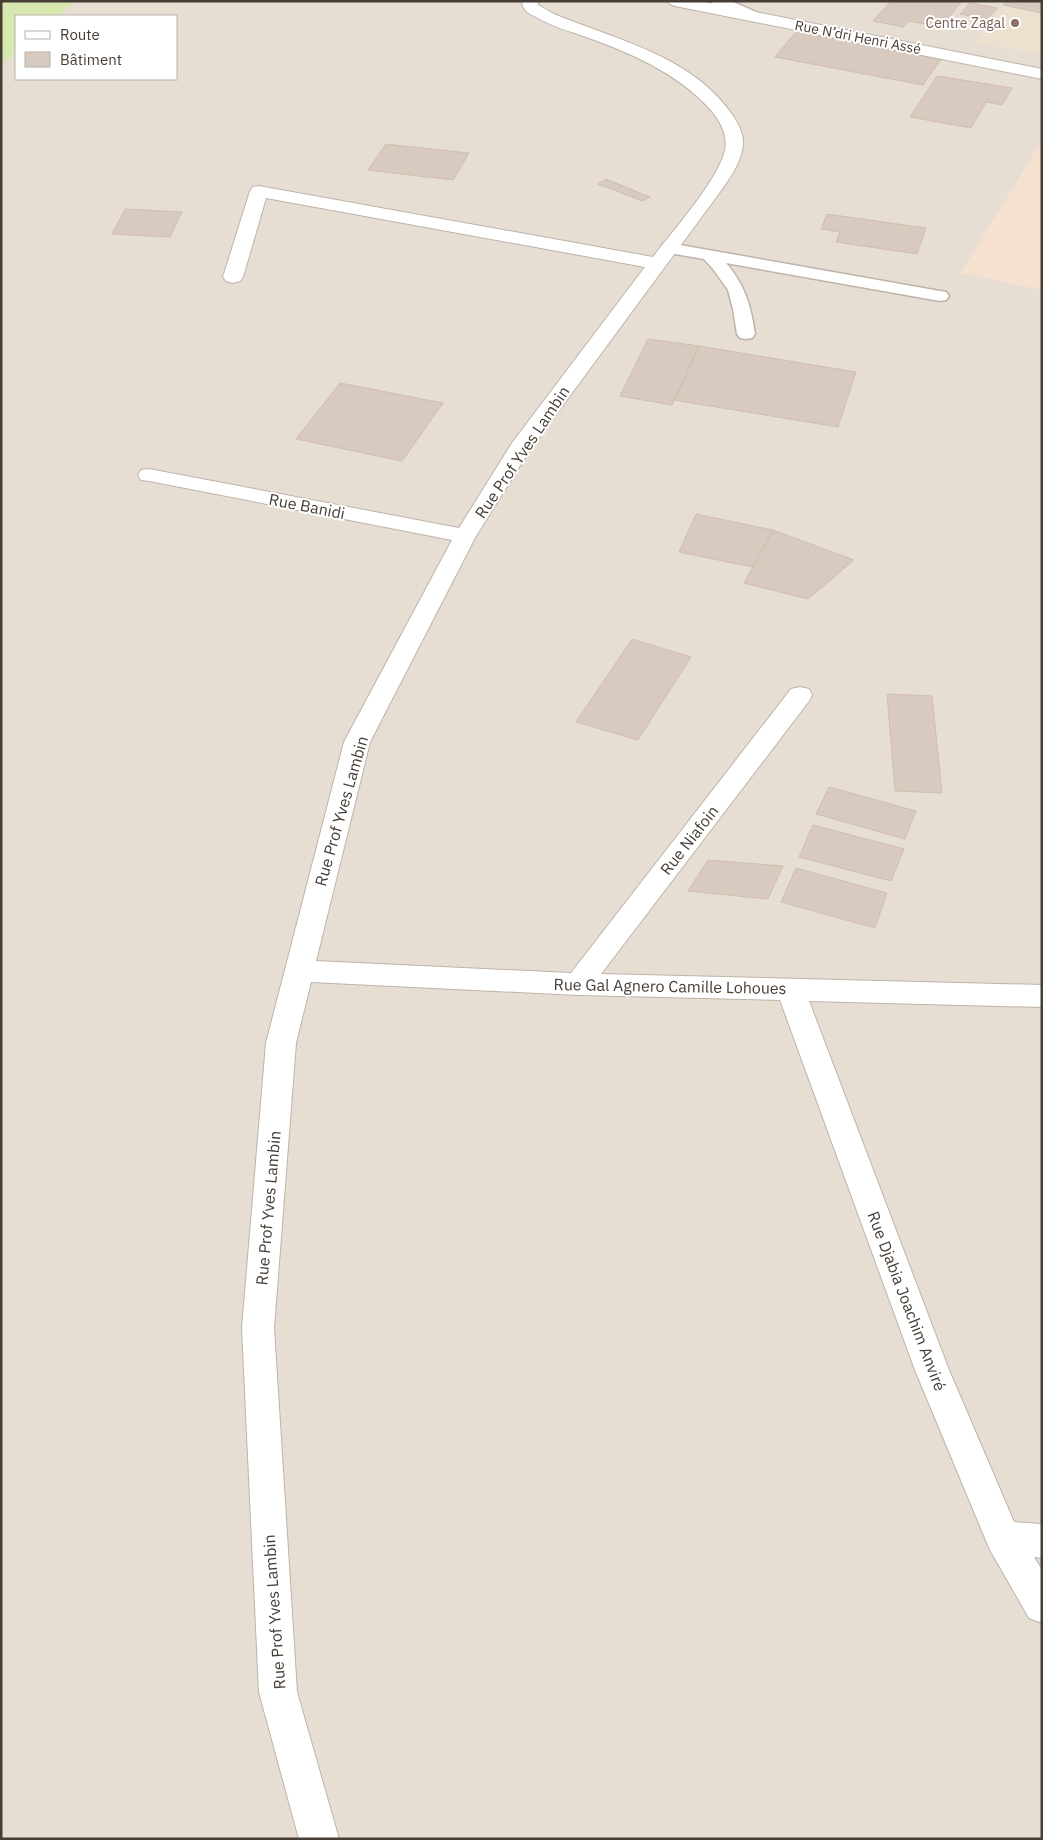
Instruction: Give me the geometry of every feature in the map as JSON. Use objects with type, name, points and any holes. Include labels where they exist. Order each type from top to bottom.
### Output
[{"type":"street","name":"Rue Prof Yves Lambin","points":[[320,1839],[278,1692],[258,1328],[281,1043],[298,971],[357,742],[466,536],[520,448],[714,188],[729,162],[734,148],[734,134],[725,116],[692,83],[628,48],[546,16],[530,6],[530,1]]},
{"type":"street","name":"Rue N’dri Henri Assé","points":[[675,1],[1042,74]]},
{"type":"street","points":[[233,277],[259,190],[663,256]]},
{"type":"street","name":"Rue Banidi","points":[[149,475],[466,536]]},
{"type":"street","name":"Rue Niafoin","points":[[578,984],[800,695]]},
{"type":"street","name":"Rue Gal Agnero Camille Lohoues","points":[[298,971],[578,984],[1042,996]]},
{"type":"street","name":"Rue Djabia Joachim Anviré","points":[[790,989],[932,1370],[1003,1538],[1042,1606]]},
{"type":"street","points":[[1003,1538],[1042,1541]]},
{"type":"lane","points":[[718,1],[758,18]]},
{"type":"lane","points":[[663,256],[708,255],[940,296]]},
{"type":"lane","points":[[708,255],[728,275],[742,301],[746,334]]},
{"type":"shaded area","points":[[75,1],[1042,1],[1042,1839],[1,1839],[1,65],[15,53],[15,80],[178,80],[178,15],[59,15]]},
{"type":"shaded area","name":"Centre Zagal","points":[[1007,1],[1042,1],[1042,55],[974,42]]},
{"type":"shaded area","points":[[1042,140],[1042,290],[961,273]]},
{"type":"green space","points":[[1,1],[75,1],[59,15],[15,15],[15,53],[1,65]]},
{"type":"building","points":[[891,1],[962,1],[941,27],[908,21],[903,27],[873,21]]},
{"type":"building","points":[[1007,1],[1042,1],[1042,13],[1003,5]]},
{"type":"building","points":[[970,3],[997,8],[987,19],[960,14]]},
{"type":"building","points":[[796,32],[941,59],[923,85],[775,57]]},
{"type":"building","points":[[937,76],[1012,88],[1002,105],[986,102],[971,128],[910,117]]},
{"type":"building","points":[[386,144],[469,153],[453,180],[368,170]]},
{"type":"building","points":[[606,179],[650,197],[642,201],[598,184]]},
{"type":"building","points":[[125,209],[182,212],[170,237],[112,234]]},
{"type":"building","points":[[827,214],[926,228],[917,254],[836,242],[840,232],[821,229]]},
{"type":"building","points":[[648,339],[699,346],[672,405],[620,396]]},
{"type":"building","points":[[699,346],[856,372],[838,427],[674,400]]},
{"type":"building","points":[[340,383],[443,403],[402,461],[296,439]]},
{"type":"building","points":[[696,514],[773,530],[753,567],[679,552]]},
{"type":"building","points":[[773,530],[854,560],[808,599],[744,583]]},
{"type":"building","points":[[632,639],[691,657],[638,740],[576,722]]},
{"type":"building","points":[[887,694],[932,696],[942,793],[895,791]]},
{"type":"building","points":[[829,787],[916,811],[905,839],[816,814]]},
{"type":"building","points":[[813,825],[904,849],[891,881],[799,857]]},
{"type":"building","points":[[708,860],[783,866],[768,899],[688,891]]},
{"type":"building","points":[[796,868],[887,893],[875,928],[781,902]]},
{"type":"place","name":"Centre Zagal","points":[[1015,23]]}]
